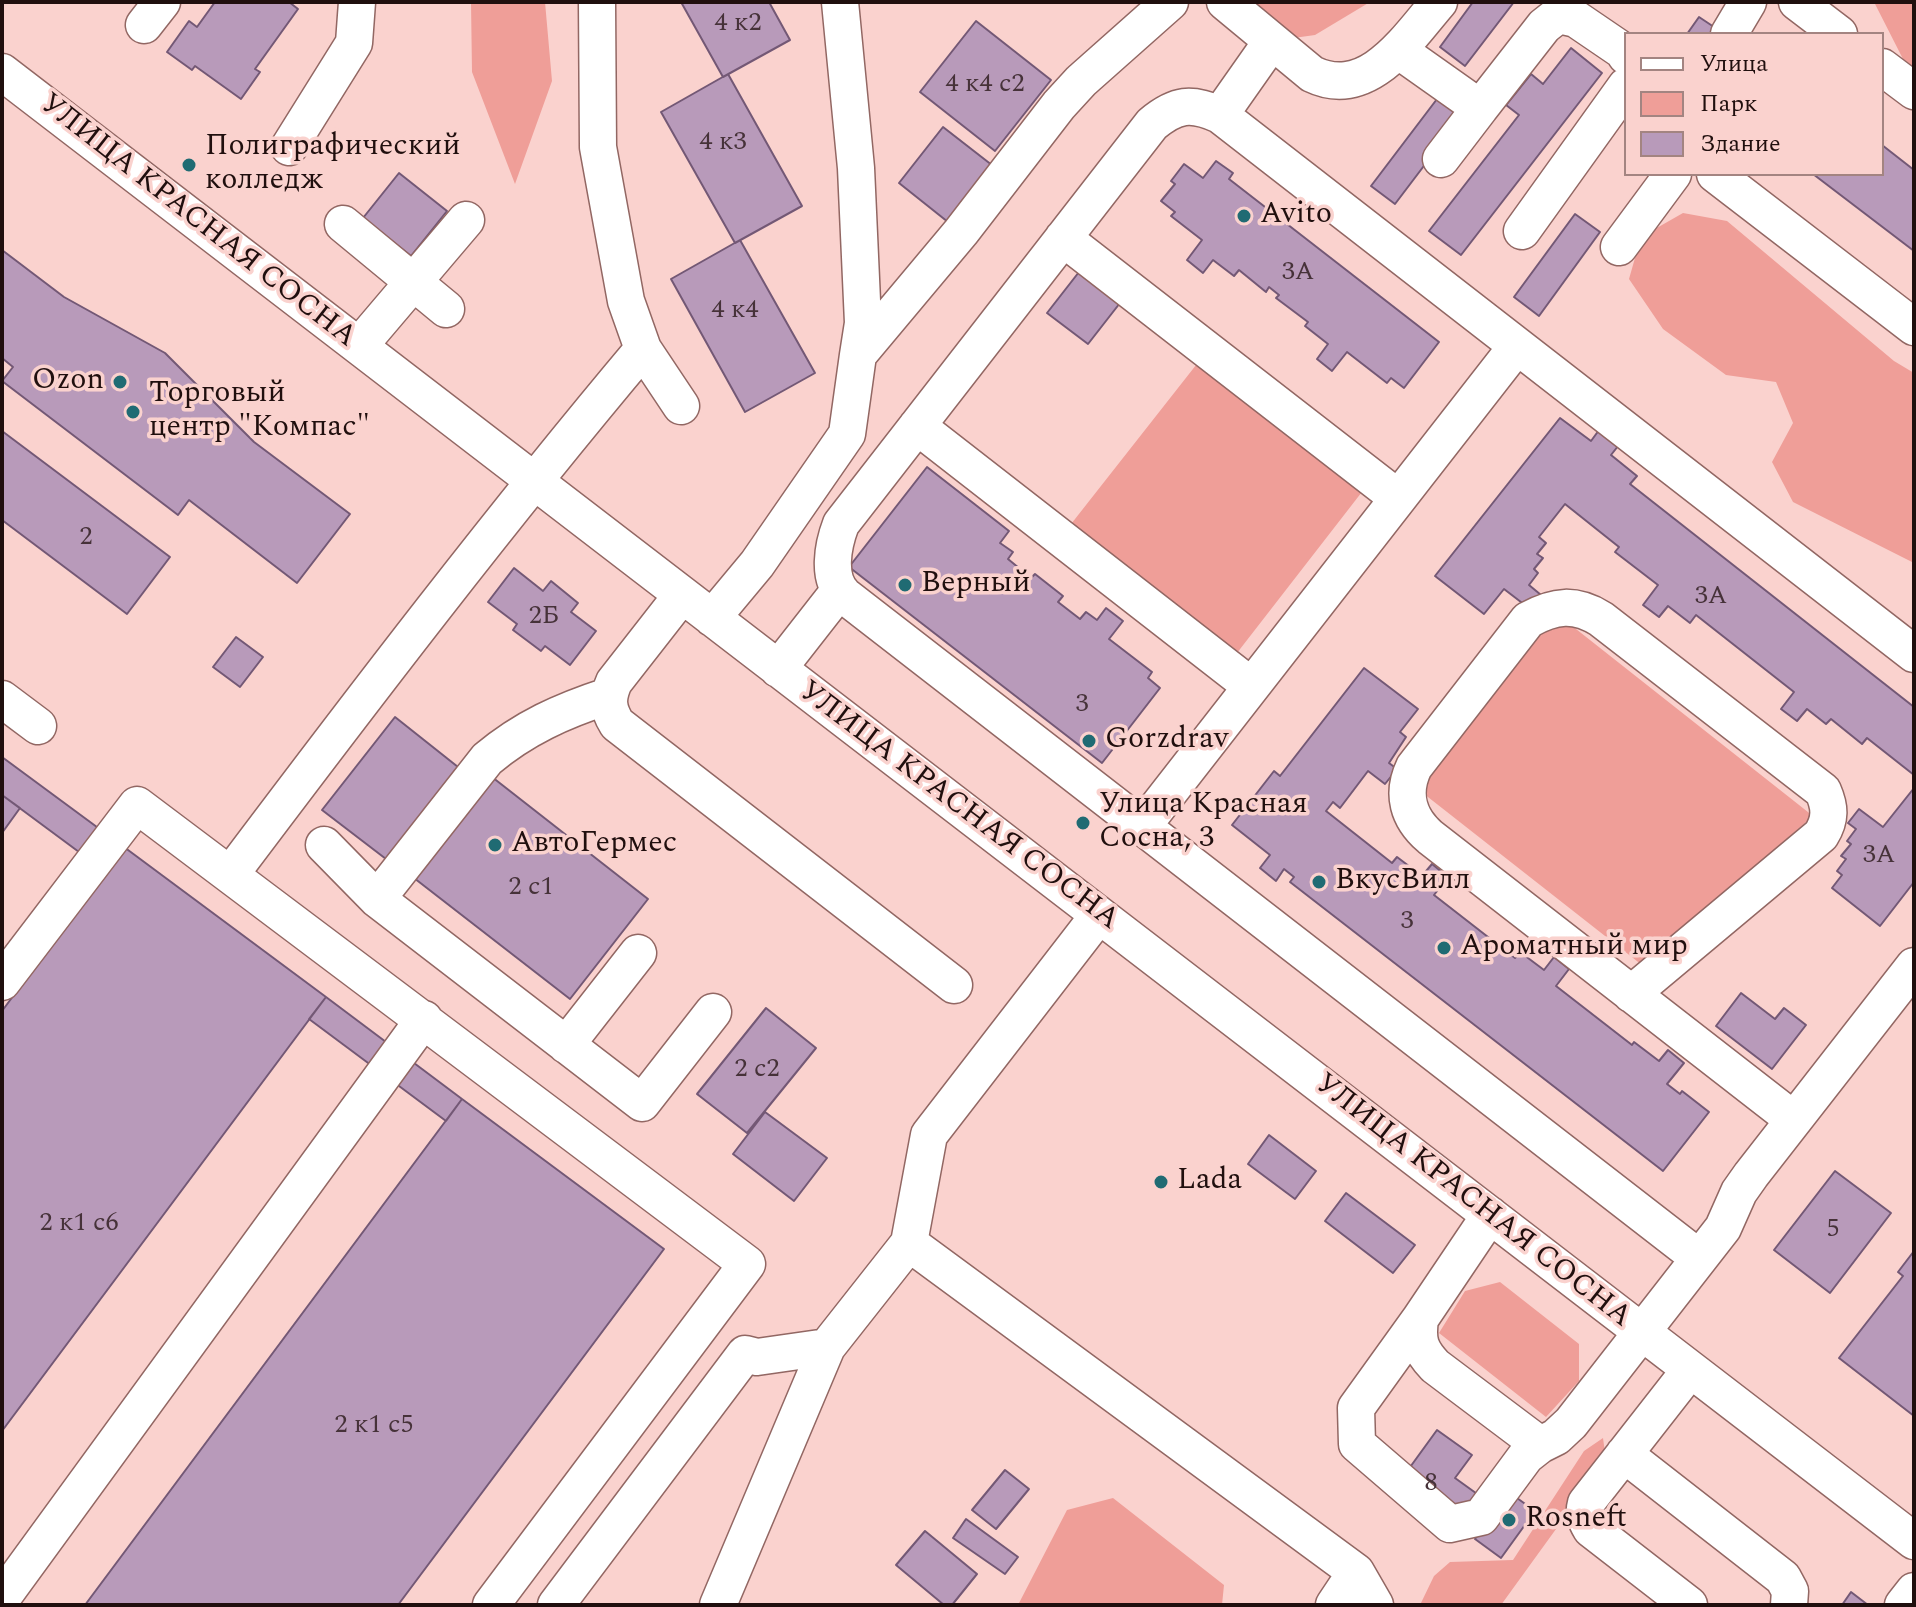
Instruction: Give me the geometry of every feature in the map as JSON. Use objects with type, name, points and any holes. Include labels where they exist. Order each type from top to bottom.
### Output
[{"type":"street","points":[[289,147],[354,43],[357,2]]},
{"type":"street","points":[[597,2],[598,147],[626,301],[643,349],[681,406]]},
{"type":"street","points":[[712,618],[757,564],[847,434],[863,323],[856,168],[840,2]]},
{"type":"street","points":[[858,355],[961,232],[1059,105],[1081,81],[1170,2]]},
{"type":"street","points":[[1225,2],[1312,74],[1328,81],[1355,80],[1398,50],[1439,2]]},
{"type":"street","points":[[1730,32],[1748,2]]},
{"type":"street","points":[[1797,2],[1836,32]]},
{"type":"street","points":[[1441,159],[1544,26],[1558,15],[1576,19],[1624,53]]},
{"type":"street","points":[[1220,115],[1272,41]]},
{"type":"street","points":[[1398,50],[1480,108]]},
{"type":"street","points":[[1884,68],[1914,91]]},
{"type":"street","name":"УЛИЦА КРАСНАЯ СОСНА","points":[[2,72],[1914,1541]]},
{"type":"street","points":[[1522,231],[1624,89]]},
{"type":"street","points":[[1699,1258],[839,591],[834,552],[841,524],[1152,124],[1167,112],[1180,107],[1203,107],[1220,115],[1914,654]]},
{"type":"street","points":[[1619,247],[1672,176]]},
{"type":"street","points":[[1718,176],[1914,327]]},
{"type":"street","points":[[359,346],[466,220]]},
{"type":"street","points":[[343,224],[446,309]]},
{"type":"street","points":[[1063,238],[1398,498]]},
{"type":"street","points":[[1142,827],[1517,346]]},
{"type":"street","points":[[230,875],[372,686],[643,349]]},
{"type":"street","points":[[917,426],[1251,686]]},
{"type":"street","points":[[778,669],[839,591]]},
{"type":"street","points":[[682,595],[614,682],[608,696],[609,712],[617,724],[954,985]]},
{"type":"street","points":[[1631,994],[1821,835],[1828,820],[1828,802],[1823,791],[1601,619],[1575,607],[1547,609],[1528,620],[1414,767],[1406,790],[1407,802],[1419,827],[1631,994],[1794,1120]]},
{"type":"street","points":[[377,899],[487,759],[507,742],[547,718],[608,696]]},
{"type":"street","points":[[2,699],[38,726]]},
{"type":"street","points":[[2,982],[137,805],[747,1264],[491,1605]]},
{"type":"street","points":[[324,845],[377,899],[642,1103],[713,1012]]},
{"type":"street","points":[[718,1605],[827,1347],[909,1243],[929,1135],[1099,915]]},
{"type":"street","points":[[566,1045],[638,953]]},
{"type":"street","points":[[1490,1215],[1356,1408],[1357,1444],[1450,1524],[1481,1517],[1526,1456],[1556,1437],[1571,1423],[1728,1219],[1744,1185],[1914,966]]},
{"type":"street","points":[[2,1598],[424,1019]]},
{"type":"street","points":[[909,1243],[1356,1572],[1375,1605]]},
{"type":"street","points":[[1420,1319],[1418,1336],[1421,1350],[1435,1366],[1540,1445]]},
{"type":"street","points":[[556,1605],[745,1354],[757,1357],[827,1347]]},
{"type":"street","points":[[1689,1605],[1591,1529],[1585,1519],[1586,1503],[1690,1370]]},
{"type":"street","points":[[1624,1454],[1783,1578],[1790,1591],[1789,1605]]},
{"type":"street","points":[[1334,1605],[1356,1572]]},
{"type":"street","points":[[1903,1605],[1914,1591]]},
{"type":"green space","points":[[471,2],[545,2],[552,81],[515,184],[472,72]]},
{"type":"green space","points":[[1248,2],[1370,2],[1315,35],[1272,41]]},
{"type":"green space","points":[[1874,2],[1914,2],[1914,67],[1903,59]]},
{"type":"green space","points":[[1683,213],[1727,221],[1894,361],[1914,373],[1914,563],[1793,502],[1772,462],[1793,423],[1776,382],[1726,375],[1663,329],[1629,279],[1641,237]]},
{"type":"green space","points":[[1200,360],[1365,488],[1230,662],[1064,533]]},
{"type":"green space","points":[[1557,614],[1813,816],[1642,965],[1419,790]]},
{"type":"green space","points":[[1500,1282],[1579,1344],[1579,1381],[1546,1417],[1439,1333],[1465,1291]]},
{"type":"green space","points":[[1603,1438],[1606,1460],[1501,1605],[1420,1605],[1434,1576],[1450,1562],[1513,1560],[1584,1451]]},
{"type":"green space","points":[[1113,1498],[1224,1585],[1222,1605],[1018,1605],[1067,1510]]},
{"type":"building","points":[[215,2],[289,2],[298,9],[255,69],[260,72],[241,99],[195,66],[192,70],[167,52],[189,21],[197,27]]},
{"type":"building","points":[[681,2],[769,2],[790,40],[723,77]]},
{"type":"building","points":[[1473,2],[1514,2],[1465,66],[1440,47]]},
{"type":"building","points":[[1699,17],[1717,29],[1715,32],[1688,32]]},
{"type":"building","points":[[976,21],[1051,80],[995,151],[920,92]]},
{"type":"building","points":[[1571,48],[1602,73],[1461,255],[1429,231],[1519,115],[1506,105],[1531,74],[1543,84]]},
{"type":"building","points":[[728,74],[802,206],[735,243],[661,112]]},
{"type":"building","points":[[1437,99],[1461,117],[1395,204],[1371,186]]},
{"type":"building","points":[[943,127],[997,169],[953,226],[899,183]]},
{"type":"building","points":[[1884,147],[1914,170],[1914,251],[1816,176],[1884,176]]},
{"type":"building","points":[[1216,161],[1233,173],[1229,179],[1439,342],[1404,388],[1391,378],[1387,383],[1347,352],[1332,371],[1317,359],[1328,344],[1305,326],[1308,322],[1276,298],[1279,295],[1269,287],[1266,292],[1239,270],[1234,276],[1213,260],[1203,273],[1187,260],[1202,240],[1171,216],[1175,212],[1161,201],[1175,184],[1171,181],[1184,164],[1203,178]]},
{"type":"building","points":[[399,173],[447,211],[411,256],[363,218]]},
{"type":"building","points":[[1575,214],[1600,232],[1539,316],[1514,297]]},
{"type":"building","points":[[740,240],[815,373],[745,412],[671,279]]},
{"type":"building","name":"Торговый центр \"Компас\"","points":[[2,250],[64,297],[165,353],[254,442],[350,514],[297,583],[189,500],[178,515],[2,381],[13,367],[2,358]]},
{"type":"building","points":[[1086,263],[1127,294],[1088,344],[1047,313]]},
{"type":"building","points":[[1560,418],[1591,441],[1602,426],[1622,441],[1611,455],[1637,476],[1630,484],[1914,707],[1914,775],[1867,738],[1862,744],[1831,719],[1826,724],[1807,709],[1797,721],[1781,709],[1794,692],[1696,615],[1690,623],[1668,606],[1659,617],[1643,605],[1658,585],[1615,552],[1619,547],[1565,504],[1539,537],[1546,543],[1537,554],[1543,558],[1534,569],[1538,573],[1529,585],[1541,595],[1530,609],[1504,589],[1484,614],[1435,576]]},
{"type":"building","points":[[2,431],[170,557],[127,614],[2,520]]},
{"type":"building","points":[[927,467],[1009,531],[1000,543],[1013,552],[1008,559],[1031,578],[1035,574],[1063,596],[1058,602],[1080,619],[1086,612],[1097,620],[1106,608],[1123,621],[1109,639],[1152,672],[1148,678],[1160,688],[1102,763],[849,567]]},
{"type":"building","points":[[514,568],[543,591],[551,581],[578,603],[571,612],[596,631],[570,665],[545,646],[541,651],[513,630],[517,624],[488,602]]},
{"type":"building","points":[[236,637],[263,657],[240,687],[213,667]]},
{"type":"building","points":[[1364,668],[1418,709],[1400,732],[1406,737],[1389,763],[1397,769],[1385,784],[1368,771],[1340,808],[1333,802],[1326,811],[1392,863],[1397,857],[1422,876],[1432,864],[1448,877],[1434,895],[1515,958],[1520,952],[1544,970],[1554,957],[1569,969],[1556,986],[1632,1045],[1634,1042],[1659,1061],[1668,1050],[1684,1063],[1667,1084],[1680,1094],[1682,1091],[1709,1112],[1663,1171],[1290,882],[1294,877],[1284,869],[1276,881],[1260,868],[1270,855],[1232,825],[1274,771],[1280,776]]},
{"type":"building","points":[[395,717],[458,767],[386,859],[322,810]]},
{"type":"building","points":[[2,757],[124,847],[106,872],[2,795]]},
{"type":"building","points":[[492,777],[648,899],[570,999],[414,878]]},
{"type":"building","points":[[1914,788],[1914,882],[1880,926],[1832,888],[1842,875],[1837,871],[1846,859],[1841,856],[1851,844],[1847,841],[1856,829],[1848,823],[1859,809],[1883,827]]},
{"type":"building","points":[[2,795],[20,808],[2,833]]},
{"type":"building","points":[[124,847],[326,997],[2,1431],[2,1011]]},
{"type":"building","points":[[1741,993],[1775,1019],[1784,1008],[1806,1025],[1772,1069],[1716,1026]]},
{"type":"building","points":[[326,997],[462,1099],[446,1121],[309,1019]]},
{"type":"building","points":[[766,1008],[816,1048],[747,1133],[697,1094]]},
{"type":"building","points":[[462,1099],[664,1249],[398,1605],[85,1605]]},
{"type":"building","points":[[765,1112],[827,1158],[794,1201],[733,1154]]},
{"type":"building","points":[[1269,1135],[1316,1171],[1295,1199],[1248,1164]]},
{"type":"building","points":[[1835,1171],[1891,1213],[1830,1293],[1774,1250]]},
{"type":"building","points":[[1346,1193],[1415,1245],[1393,1273],[1325,1221]]},
{"type":"building","points":[[1914,1251],[1914,1416],[1839,1358],[1903,1276],[1898,1272]]},
{"type":"building","points":[[1437,1430],[1472,1455],[1455,1478],[1498,1509],[1483,1529],[1392,1492]]},
{"type":"building","points":[[1005,1470],[1029,1489],[996,1529],[972,1510]]},
{"type":"building","name":"Rosneft","points":[[1510,1493],[1535,1511],[1501,1558],[1475,1539]]},
{"type":"building","points":[[966,1519],[1018,1557],[1005,1574],[953,1538]]},
{"type":"building","points":[[925,1531],[977,1574],[952,1605],[944,1605],[896,1565]]},
{"type":"building","points":[[1851,1592],[1868,1605],[1842,1605]]},
{"type":"place","name":"Полиграфический колледж","points":[[189,165]]},
{"type":"place","name":"Avito","points":[[1244,216]]},
{"type":"place","name":"Ozon","points":[[120,382]]},
{"type":"place","name":"Торговый центр \"Компас\"","points":[[133,412]]},
{"type":"place","name":"Верный","points":[[905,585]]},
{"type":"place","name":"Gorzdrav","points":[[1089,741]]},
{"type":"place","name":"Улица Красная Сосна, 3","points":[[1083,823]]},
{"type":"place","name":"АвтоГермес","points":[[495,845]]},
{"type":"place","name":"ВкусВилл","points":[[1319,882]]},
{"type":"place","name":"Ароматный мир","points":[[1444,948]]},
{"type":"place","name":"Lada","points":[[1161,1182]]},
{"type":"place","name":"Rosneft","points":[[1509,1520]]}]
